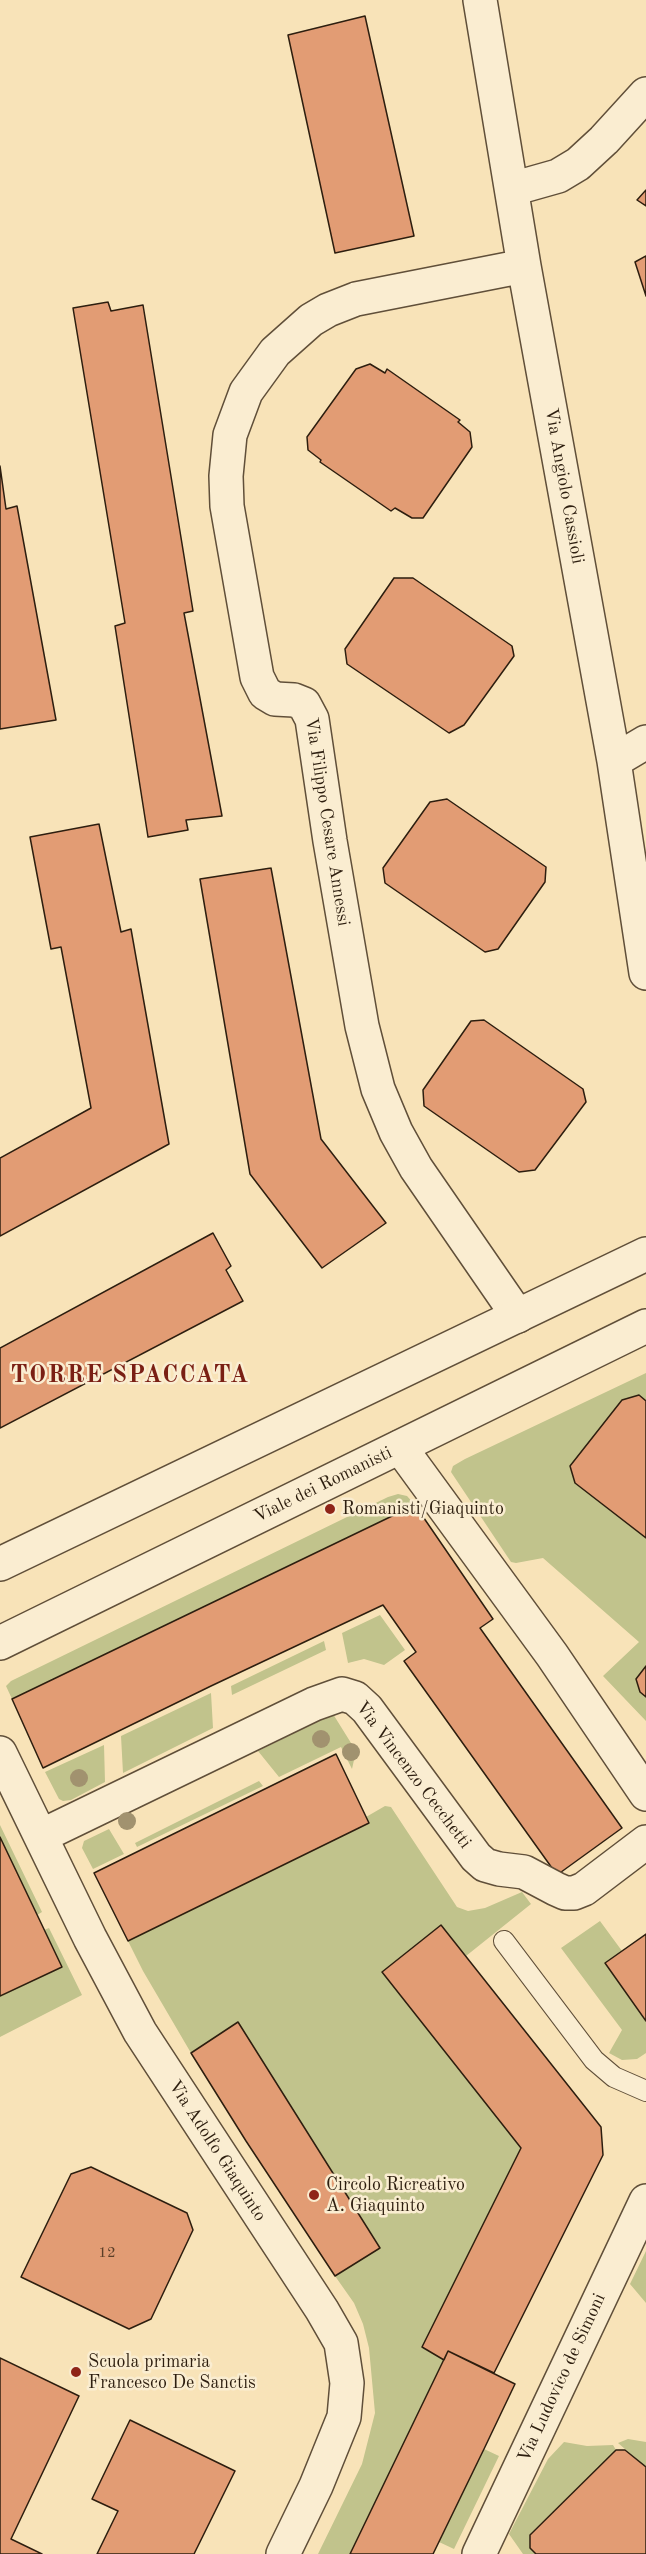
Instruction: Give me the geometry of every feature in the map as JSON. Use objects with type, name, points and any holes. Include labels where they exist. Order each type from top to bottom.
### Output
[{"type":"street","name":"Via Angiolo Cassioli","points":[[480,0],[524,266],[614,761],[646,973]]},
{"type":"street","points":[[512,189],[558,176],[578,164],[604,140],[646,94]]},
{"type":"street","name":"Via Filippo Cesare Annessi","points":[[518,1316],[416,1168],[396,1132],[378,1089],[362,1026],[312,719],[304,704],[294,700],[275,699],[265,693],[260,686],[229,522],[226,476],[230,435],[246,392],[275,352],[311,320],[328,310],[356,299],[524,266]]},
{"type":"street","points":[[614,761],[646,742]]},
{"type":"street","points":[[0,1564],[646,1254]]},
{"type":"street","name":"Viale dei Romanisti","points":[[0,1643],[646,1326]]},
{"type":"street","points":[[400,1447],[552,1655],[646,1794]]},
{"type":"street","name":"Via Vincenzo Cecchetti","points":[[41,1836],[305,1708],[342,1694],[356,1698],[367,1709],[476,1857],[485,1865],[524,1872],[565,1893],[574,1893],[584,1889],[646,1842]]},
{"type":"street","name":"Via Adolfo Giaquinto","points":[[0,1753],[90,1938],[140,2032],[341,2343],[347,2383],[344,2417],[316,2486],[283,2554]]},
{"type":"street","name":"Via Ludovico de Simoni","points":[[478,2554],[646,2201]]},
{"type":"lane","points":[[504,1941],[594,2060],[614,2077],[646,2091]]},
{"type":"green space","points":[[646,1373],[646,1401],[639,1395],[622,1400],[570,1466],[575,1483],[646,1538],[646,1666],[636,1680],[640,1692],[646,1697],[646,1721],[603,1676],[639,1642],[543,1558],[511,1562],[451,1472],[453,1466],[465,1459]]},
{"type":"green space","points":[[398,1494],[407,1496],[415,1505],[12,1699],[6,1686],[11,1681]]},
{"type":"green space","points":[[380,1615],[405,1650],[384,1665],[364,1659],[348,1663],[342,1633]]},
{"type":"green space","points":[[324,1641],[326,1650],[232,1695],[231,1686]]},
{"type":"green space","points":[[211,1693],[213,1728],[123,1773],[121,1736]]},
{"type":"green space","points":[[333,1714],[356,1751],[352,1769],[341,1747],[279,1777],[258,1751]]},
{"type":"green space","points":[[104,1745],[105,1782],[71,1800],[59,1799],[45,1772]]},
{"type":"green space","points":[[259,1781],[263,1786],[137,1847],[135,1843]]},
{"type":"green space","points":[[385,1806],[391,1807],[457,1907],[468,1911],[485,1908],[522,1892],[531,1904],[466,1956],[441,1925],[382,1972],[521,2148],[422,2347],[444,2360],[350,2554],[318,2554],[362,2464],[375,2413],[369,2348],[363,2324],[354,2303],[335,2276],[380,2247],[238,2023],[191,2053],[128,1941],[369,1823],[366,1817]]},
{"type":"green space","points":[[0,1825],[42,1912],[37,1915],[0,1837]]},
{"type":"green space","points":[[109,1829],[124,1854],[93,1869],[82,1848],[84,1841]]},
{"type":"green space","points":[[600,1921],[622,1951],[606,1963],[646,2021],[646,2053],[637,2059],[622,2060],[609,2053],[622,2030],[561,1948]]},
{"type":"green space","points":[[49,1928],[82,1995],[0,2037],[0,1996],[62,1967],[44,1930]]},
{"type":"green space","points":[[646,2251],[646,2303],[630,2284]]},
{"type":"green space","points":[[628,2439],[646,2442],[646,2467],[618,2443]]},
{"type":"green space","points":[[564,2442],[587,2446],[613,2445],[616,2450],[530,2534],[530,2548],[536,2554],[523,2554],[509,2534],[548,2459]]},
{"type":"green space","points":[[484,2449],[499,2456],[454,2549],[439,2542]]},
{"type":"building","points":[[365,16],[414,236],[335,253],[288,35]]},
{"type":"building","points":[[646,190],[646,206],[637,200]]},
{"type":"building","points":[[646,256],[646,296],[635,262]]},
{"type":"building","points":[[108,302],[111,311],[143,305],[193,611],[184,613],[222,816],[186,820],[188,830],[148,837],[115,626],[125,623],[73,308]]},
{"type":"building","points":[[370,364],[385,373],[387,369],[460,420],[458,422],[470,432],[472,447],[423,518],[412,518],[395,508],[391,511],[320,462],[321,460],[308,450],[307,437],[356,369]]},
{"type":"building","points":[[0,466],[6,509],[17,506],[56,720],[0,729]]},
{"type":"building","points":[[394,578],[413,578],[512,646],[514,656],[464,725],[449,733],[347,664],[345,649]]},
{"type":"building","points":[[447,799],[546,867],[545,882],[498,949],[485,952],[385,883],[383,868],[430,802]]},
{"type":"building","points":[[99,824],[121,932],[131,929],[169,1144],[0,1236],[0,1158],[91,1108],[61,947],[51,949],[30,837]]},
{"type":"building","points":[[271,868],[321,1139],[386,1223],[322,1268],[250,1174],[200,879]]},
{"type":"building","points":[[484,1020],[583,1089],[586,1102],[535,1170],[519,1172],[424,1106],[423,1090],[471,1021]]},
{"type":"building","points":[[213,1233],[231,1266],[226,1270],[243,1301],[0,1428],[0,1348]]},
{"type":"building","points":[[639,1395],[646,1401],[646,1538],[575,1483],[570,1466],[622,1400]]},
{"type":"building","points":[[415,1505],[493,1619],[480,1628],[622,1828],[557,1875],[404,1661],[416,1652],[383,1605],[43,1768],[12,1699]]},
{"type":"building","points":[[646,1666],[646,1697],[640,1692],[636,1679]]},
{"type":"building","points":[[336,1754],[369,1823],[128,1941],[94,1873]]},
{"type":"building","points":[[0,1837],[62,1967],[0,1996]]},
{"type":"building","points":[[441,1925],[601,2127],[603,2155],[494,2373],[448,2351],[444,2360],[422,2347],[521,2148],[382,1972]]},
{"type":"building","points":[[646,1934],[646,2021],[605,1963]]},
{"type":"building","name":"Circolo Ricreativo A. Giaquinto","points":[[238,2022],[380,2248],[335,2276],[191,2053]]},
{"type":"building","points":[[91,2167],[187,2213],[193,2230],[151,2319],[129,2329],[21,2277],[71,2174]]},
{"type":"building","points":[[448,2351],[515,2384],[484,2449],[433,2554],[350,2554]]},
{"type":"building","points":[[0,2358],[79,2396],[11,2539],[42,2554],[0,2554]]},
{"type":"building","points":[[130,2420],[235,2471],[194,2554],[97,2554],[118,2511],[92,2499]]},
{"type":"building","points":[[616,2450],[625,2450],[646,2467],[646,2554],[536,2554],[530,2548],[530,2535]]},
{"type":"place","name":"Romanisti/Giaquinto","points":[[330,1509]]},
{"type":"place","name":"Circolo Ricreativo A. Giaquinto","points":[[314,2195]]},
{"type":"place","name":"Scuola primaria Francesco De Sanctis","points":[[76,2372]]},
{"type":"district","name":"TORRE SPACCATA","points":[[130,1376]]}]
